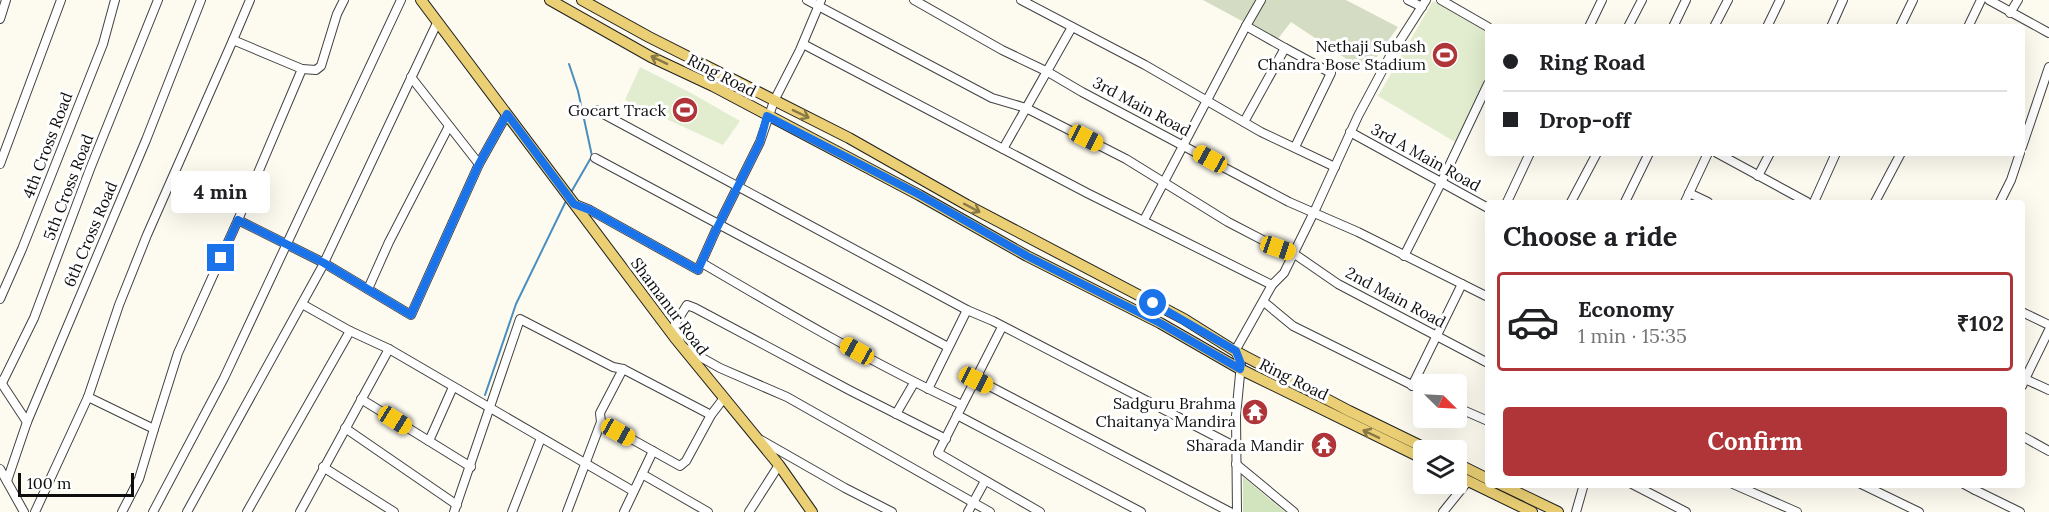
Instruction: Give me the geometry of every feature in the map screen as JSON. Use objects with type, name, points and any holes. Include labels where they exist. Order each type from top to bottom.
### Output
[{"type":"main road","name":"Shamanur Road","points":[[421,0],[436,23],[681,346],[779,465],[812,512]]},
{"type":"main road","name":"Ring Road","points":[[550,0],[651,57],[713,86],[920,195],[1027,256],[1160,323],[1240,369],[1413,454]]},
{"type":"main road","name":"Ring Road","points":[[582,0],[649,37],[849,138],[967,205],[1153,303],[1236,351],[1413,442]]},
{"type":"main road","points":[[1467,469],[1485,478]]},
{"type":"main road","points":[[1468,481],[1532,512]]},
{"type":"main road","points":[[1508,488],[1558,512]]},
{"type":"street","points":[[0,19],[6,0]]},
{"type":"street","points":[[0,164],[61,0]]},
{"type":"street","name":"4th Cross Road","points":[[0,300],[102,44],[115,0]]},
{"type":"street","name":"5th Cross Road","points":[[1,382],[34,318],[86,179],[158,0]]},
{"type":"street","name":"6th Cross Road","points":[[7,481],[27,422],[146,140],[201,0]]},
{"type":"street","points":[[35,512],[88,397],[119,305],[143,245],[250,0]]},
{"type":"street","points":[[233,40],[302,69],[316,70],[321,66],[337,14],[344,0]]},
{"type":"street","points":[[153,512],[224,378],[400,0]]},
{"type":"street","name":"2nd Main Road","points":[[807,0],[820,3],[992,98],[1026,108],[1126,159],[1228,222],[1278,248],[1293,253],[1338,284],[1485,361]]},
{"type":"street","name":"3rd Main Road","points":[[914,0],[1002,50],[1048,72],[1289,202],[1485,296]]},
{"type":"street","points":[[1021,0],[1035,3],[1072,27],[1244,122],[1335,167]]},
{"type":"street","points":[[1144,220],[1261,0]]},
{"type":"street","points":[[1237,512],[1236,416],[1241,364],[1236,351],[1272,285],[1284,273],[1350,132],[1389,58],[1424,4],[1408,0]]},
{"type":"street","points":[[1441,0],[1485,25]]},
{"type":"street","points":[[1590,24],[1602,0]]},
{"type":"street","points":[[1630,24],[1642,0]]},
{"type":"street","points":[[1674,24],[1686,0]]},
{"type":"street","points":[[1716,24],[1728,0]]},
{"type":"street","points":[[1768,24],[1780,0]]},
{"type":"street","points":[[1832,24],[1843,0]]},
{"type":"street","points":[[1901,24],[1913,0]]},
{"type":"street","points":[[1969,24],[1981,0]]},
{"type":"street","points":[[1989,0],[2049,33]]},
{"type":"street","points":[[2010,13],[2018,0]]},
{"type":"street","points":[[571,199],[698,270],[760,142],[767,116],[803,44],[820,3]]},
{"type":"street","points":[[187,512],[324,263],[436,23]]},
{"type":"street","points":[[1246,26],[1331,73],[1295,147]]},
{"type":"street","points":[[1003,150],[1072,27]]},
{"type":"street","points":[[803,44],[1088,194],[1272,285]]},
{"type":"street","points":[[1244,122],[1286,48]]},
{"type":"street","points":[[2025,140],[2046,88],[2049,67]]},
{"type":"street","points":[[122,512],[139,479],[178,353],[302,69]]},
{"type":"street","points":[[411,77],[479,164]]},
{"type":"street","points":[[1404,256],[1442,183],[1485,90]]},
{"type":"street","points":[[596,110],[967,310],[1236,447]]},
{"type":"street","points":[[238,220],[324,263],[411,315],[479,164],[507,114]]},
{"type":"street","points":[[368,289],[389,242],[449,126]]},
{"type":"street","name":"3rd A Main Road","points":[[1350,132],[1485,206]]},
{"type":"street","points":[[1509,200],[1529,156]]},
{"type":"street","points":[[1572,200],[1595,156]]},
{"type":"street","points":[[1626,200],[1648,156]]},
{"type":"street","points":[[1686,200],[1707,156]]},
{"type":"street","points":[[1722,156],[1803,200]]},
{"type":"street","points":[[1758,176],[1768,156]]},
{"type":"street","points":[[1815,200],[1835,156]]},
{"type":"street","points":[[1876,200],[1899,156]]},
{"type":"street","points":[[2001,200],[2019,156]]},
{"type":"street","points":[[595,158],[948,347]]},
{"type":"street","points":[[1689,193],[1704,200]]},
{"type":"street","points":[[702,263],[781,310],[914,383],[962,405]]},
{"type":"street","points":[[1264,302],[1293,326],[1412,386],[1462,284]]},
{"type":"street","points":[[302,304],[350,331],[389,349],[633,491]]},
{"type":"street","points":[[946,439],[687,305],[675,324],[681,346],[720,368],[786,397],[990,512]]},
{"type":"street","points":[[928,389],[967,310]]},
{"type":"street","points":[[2025,313],[2049,325]]},
{"type":"street","points":[[345,428],[456,509],[520,319],[711,415]]},
{"type":"street","points":[[1002,327],[938,453],[1040,512]]},
{"type":"street","points":[[2025,380],[2049,330]]},
{"type":"street","points":[[248,512],[350,331]]},
{"type":"street","points":[[301,512],[323,467],[389,349]]},
{"type":"street","points":[[567,512],[601,422],[600,413],[623,369]]},
{"type":"street","points":[[976,380],[1230,512]]},
{"type":"street","points":[[1,382],[27,422]]},
{"type":"street","points":[[2025,382],[2049,390]]},
{"type":"street","points":[[897,414],[914,383]]},
{"type":"street","points":[[429,441],[453,387]]},
{"type":"street","points":[[88,397],[154,429]]},
{"type":"street","points":[[601,422],[680,466],[686,462],[711,415],[724,398]]},
{"type":"street","points":[[361,399],[471,467]]},
{"type":"street","points":[[1467,412],[1485,420]]},
{"type":"street","points":[[957,415],[1141,512]]},
{"type":"street","points":[[754,436],[892,512]]},
{"type":"street","points":[[513,512],[541,438]]},
{"type":"street","points":[[2025,438],[2049,451]]},
{"type":"street","points":[[624,512],[653,451]]},
{"type":"street","points":[[1236,464],[1294,512]]},
{"type":"street","points":[[749,512],[779,465]]},
{"type":"street","points":[[323,467],[394,512]]},
{"type":"street","points":[[0,469],[20,510]]},
{"type":"street","points":[[642,474],[708,512]]},
{"type":"street","points":[[968,512],[985,481]]},
{"type":"street","points":[[1443,512],[1468,481]]},
{"type":"street","points":[[1576,512],[1583,488]]},
{"type":"street","points":[[1640,488],[1686,512]]},
{"type":"street","points":[[1742,488],[1797,512]]},
{"type":"street","points":[[1869,488],[1919,512]]},
{"type":"street","points":[[1978,488],[2020,512]]},
{"type":"green space","points":[[1203,0],[1346,0],[1398,27],[1366,72],[1291,22],[1277,40]]},
{"type":"green space","name":"Nethaji Subash Chandra Bose Stadium","points":[[1433,1],[1485,31],[1485,82],[1455,142],[1378,96]]},
{"type":"green space","name":"Gocart Track","points":[[640,67],[740,121],[723,145],[625,100]]},
{"type":"green space","points":[[1243,477],[1285,512],[1243,512]]},
{"type":"waterway","points":[[569,64],[578,91],[592,156],[570,194]]},
{"type":"waterway","points":[[485,395],[516,304],[566,201]]},
{"type":"place","name":"Nethaji Subash Chandra Bose Stadium","points":[[1445,55]]},
{"type":"place","name":"Gocart Track","points":[[685,110]]},
{"type":"place","name":"Sadguru Brahma Chaitanya Mandira","points":[[1255,412]]},
{"type":"place","name":"Sharada Mandir","points":[[1324,445]]},
{"type":"route","points":[[221,258],[238,220],[324,263],[411,315],[479,164],[507,114],[574,204],[590,210],[698,270],[760,142],[767,116],[920,195],[1027,256],[1160,323],[1240,369],[1241,364],[1236,351],[1153,303]]}]
